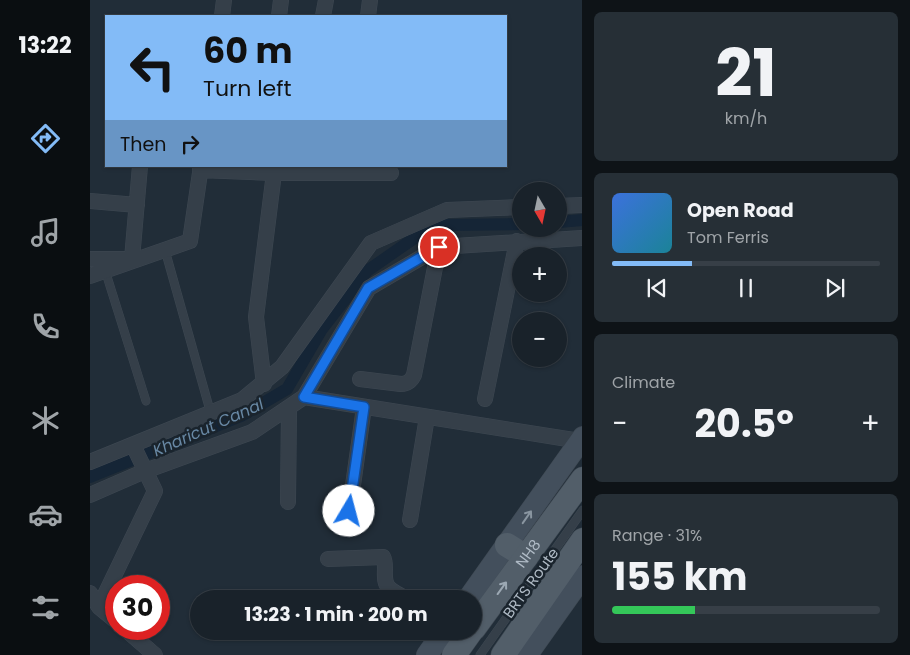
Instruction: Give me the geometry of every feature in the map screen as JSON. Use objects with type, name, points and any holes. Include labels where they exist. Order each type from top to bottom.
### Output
[{"type":"main road","name":"NH8","points":[[482,613],[516,551],[582,478]]},
{"type":"main road","points":[[502,655],[582,540]]},
{"type":"main road","points":[[454,655],[465,640]]},
{"type":"street","points":[[222,15],[224,0]]},
{"type":"street","points":[[279,15],[281,0]]},
{"type":"street","points":[[323,15],[326,0]]},
{"type":"street","points":[[368,15],[370,0]]},
{"type":"street","points":[[135,259],[136,205],[140,167]]},
{"type":"street","points":[[90,276],[190,241],[200,168],[274,173],[390,173]]},
{"type":"street","points":[[264,384],[256,317],[274,173]]},
{"type":"street","points":[[90,201],[136,205]]},
{"type":"street","points":[[568,206],[582,205]]},
{"type":"street","points":[[90,462],[133,446],[155,434],[211,414],[242,400],[264,384],[282,367],[371,243],[448,210],[512,207]]},
{"type":"street","points":[[90,495],[145,471],[252,432],[304,397],[368,288],[439,247],[582,238]]},
{"type":"street","points":[[485,399],[517,241]]},
{"type":"street","points":[[360,379],[406,384],[414,375],[439,247]]},
{"type":"street","points":[[90,259],[135,259]]},
{"type":"street","points":[[304,397],[581,439],[516,551],[477,590]]},
{"type":"street","points":[[288,502],[289,407]]},
{"type":"street","points":[[347,528],[364,407]]},
{"type":"street","points":[[410,520],[427,417]]},
{"type":"street","points":[[99,607],[155,492],[133,446]]},
{"type":"street","points":[[328,559],[383,557],[386,562],[386,583],[392,590]]},
{"type":"street","points":[[527,655],[582,576]]},
{"type":"street","points":[[90,593],[99,607],[105,612]]},
{"type":"street","points":[[138,640],[155,655]]},
{"type":"street","points":[[427,655],[438,640]]},
{"type":"lane","points":[[165,250],[211,414]]},
{"type":"lane","points":[[105,270],[146,401]]},
{"type":"lane","name":"BRTS Route","points":[[480,655],[582,510]]},
{"type":"waterway","name":"Kharicut Canal","points":[[568,221],[582,220]]},
{"type":"waterway","name":"Kharicut Canal","points":[[90,477],[241,416],[287,389],[322,329],[367,271],[413,239],[447,225],[512,224]]},
{"type":"route","points":[[349,511],[364,407],[304,397],[368,288],[439,247]]}]
